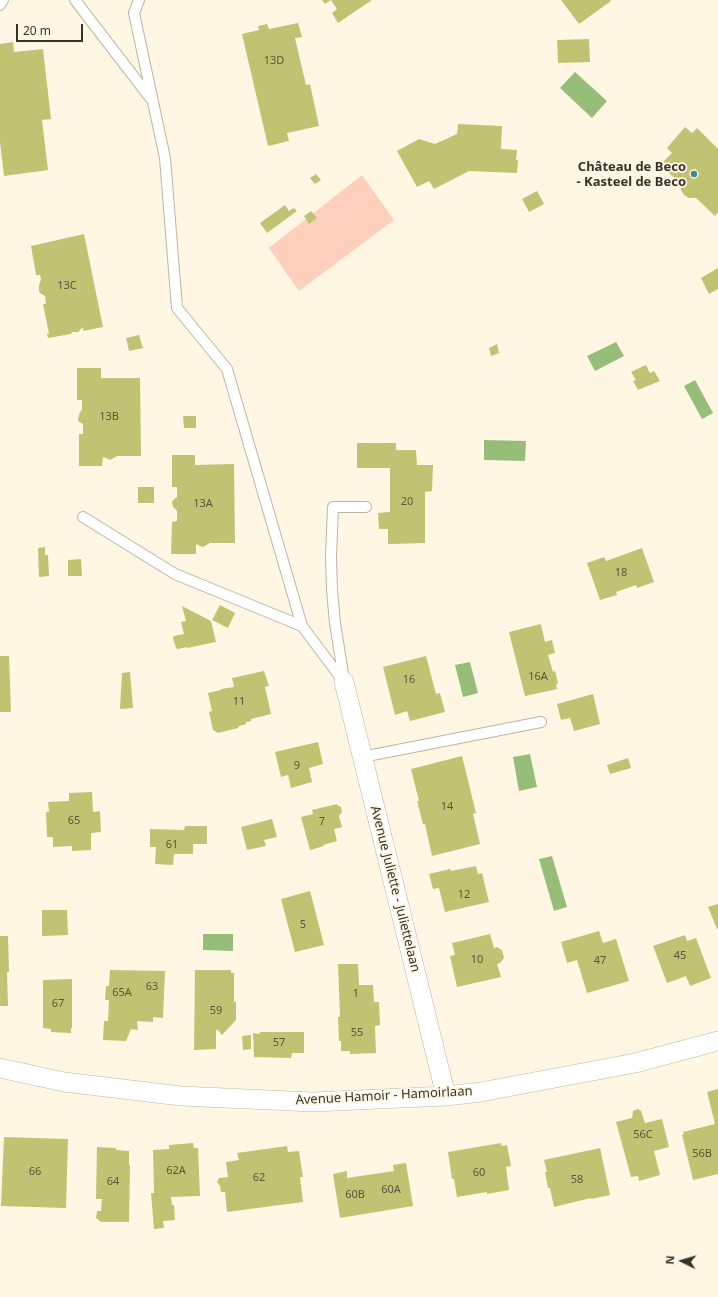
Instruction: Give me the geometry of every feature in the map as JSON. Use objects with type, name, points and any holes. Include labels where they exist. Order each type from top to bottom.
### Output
[{"type":"street","name":"Avenue Juliette - Juliettelaan","points":[[344,682],[446,1096]]},
{"type":"street","name":"Avenue Hamoir - Hamoirlaan","points":[[0,1068],[64,1082],[181,1096],[313,1102],[446,1096],[481,1092],[635,1063],[718,1041]]},
{"type":"lane","points":[[0,5],[3,0]]},
{"type":"lane","points":[[74,0],[154,102]]},
{"type":"lane","points":[[139,0],[134,13],[165,158],[177,308],[227,369],[302,626],[344,682]]},
{"type":"lane","points":[[344,682],[335,623],[332,590],[331,557],[333,507],[366,507]]},
{"type":"lane","points":[[83,517],[175,574],[302,626]]},
{"type":"lane","points":[[362,757],[540,722]]},
{"type":"shaded area","points":[[575,72],[607,101],[592,118],[560,88]]},
{"type":"shaded area","points":[[362,175],[394,220],[299,291],[269,248]]},
{"type":"shaded area","points":[[616,342],[624,356],[595,371],[587,356]]},
{"type":"shaded area","points":[[695,380],[713,413],[702,419],[684,386]]},
{"type":"shaded area","points":[[484,440],[526,441],[525,461],[484,460]]},
{"type":"shaded area","points":[[470,662],[478,693],[463,697],[455,665]]},
{"type":"shaded area","points":[[530,754],[537,787],[519,791],[513,757]]},
{"type":"shaded area","points":[[552,856],[567,907],[554,911],[539,859]]},
{"type":"shaded area","points":[[203,934],[233,934],[233,951],[203,950]]},
{"type":"building","points":[[322,0],[331,0],[325,4]]},
{"type":"building","points":[[331,0],[372,0],[338,23],[332,13],[337,9]]},
{"type":"building","points":[[561,0],[610,0],[611,1],[579,24]]},
{"type":"building","points":[[298,23],[302,37],[295,38],[306,85],[310,84],[319,126],[287,133],[289,141],[268,146],[242,34],[259,30],[258,26],[267,24],[269,29]]},
{"type":"building","points":[[589,39],[590,62],[558,63],[557,40]]},
{"type":"building","points":[[13,42],[14,52],[43,49],[51,119],[42,120],[48,170],[4,176],[0,142],[0,44]]},
{"type":"building","points":[[458,124],[502,126],[501,149],[517,150],[517,173],[469,171],[434,189],[429,181],[417,187],[397,151],[419,139],[435,144],[457,134]]},
{"type":"building","name":"Château de Beco - Kasteel de Beco","points":[[685,127],[692,133],[697,128],[718,149],[718,212],[715,216],[696,198],[689,198],[684,195],[681,190],[680,183],[660,165],[672,153],[667,148]]},
{"type":"building","points":[[316,174],[321,180],[315,184],[310,178]]},
{"type":"building","points":[[537,191],[544,204],[529,212],[522,199]]},
{"type":"building","points":[[285,205],[289,211],[294,208],[297,211],[267,233],[260,223]]},
{"type":"building","points":[[311,211],[317,218],[309,224],[304,216]]},
{"type":"building","points":[[84,234],[103,327],[83,331],[83,327],[78,332],[48,338],[47,334],[49,334],[43,304],[46,304],[45,296],[39,291],[41,280],[40,275],[36,275],[31,246]]},
{"type":"building","points":[[718,268],[718,289],[709,294],[701,278]]},
{"type":"building","points":[[139,335],[143,348],[129,351],[126,338]]},
{"type":"building","points":[[497,344],[499,353],[491,356],[489,348]]},
{"type":"building","points":[[646,365],[650,373],[654,371],[660,381],[638,390],[633,381],[636,380],[631,372]]},
{"type":"building","points":[[77,368],[101,368],[101,378],[140,378],[141,456],[117,456],[110,460],[103,457],[102,466],[79,466],[79,434],[83,434],[83,424],[79,422],[78,419],[82,410],[82,400],[77,400]]},
{"type":"building","points":[[183,416],[196,416],[196,428],[184,428]]},
{"type":"building","points":[[357,443],[396,443],[396,450],[416,450],[417,465],[433,465],[432,491],[425,492],[425,543],[388,544],[388,529],[379,529],[378,513],[390,512],[390,468],[357,468]]},
{"type":"building","points":[[172,455],[195,455],[195,465],[234,464],[235,543],[210,543],[202,547],[196,544],[196,554],[171,554],[172,522],[177,521],[177,511],[173,507],[172,502],[177,497],[177,487],[172,487]]},
{"type":"building","points":[[138,487],[154,487],[154,503],[138,503]]},
{"type":"building","points":[[45,547],[45,555],[48,555],[49,576],[39,577],[38,548]]},
{"type":"building","points":[[642,548],[654,582],[637,588],[636,585],[616,592],[617,595],[600,600],[587,563],[604,557],[606,561]]},
{"type":"building","points":[[81,559],[82,576],[68,576],[68,560]]},
{"type":"building","points":[[220,605],[235,613],[228,628],[212,620]]},
{"type":"building","points":[[182,606],[211,621],[216,642],[187,648],[176,648],[173,638],[174,636],[184,634],[181,622],[186,621]]},
{"type":"building","points":[[541,624],[545,642],[552,640],[555,653],[548,655],[553,672],[555,671],[558,683],[556,685],[557,689],[525,696],[509,632]]},
{"type":"building","points":[[0,656],[9,656],[11,712],[0,712]]},
{"type":"building","points":[[426,656],[436,694],[440,693],[445,712],[410,721],[407,711],[395,715],[383,667]]},
{"type":"building","points":[[264,671],[269,686],[265,687],[271,714],[251,719],[251,721],[246,722],[246,724],[239,726],[238,728],[218,733],[213,730],[209,712],[212,711],[208,693],[234,687],[232,678]]},
{"type":"building","points":[[130,672],[133,708],[120,709],[122,673]]},
{"type":"building","points":[[593,694],[600,724],[574,731],[570,718],[561,720],[557,704]]},
{"type":"building","points":[[318,742],[323,764],[309,768],[312,782],[291,788],[288,775],[281,777],[275,752]]},
{"type":"building","points":[[462,756],[476,813],[473,814],[480,844],[432,856],[425,824],[423,824],[417,801],[419,801],[411,769]]},
{"type":"building","points":[[628,758],[631,768],[610,774],[607,765]]},
{"type":"building","points":[[92,792],[93,812],[100,811],[101,832],[91,833],[91,850],[72,851],[72,846],[53,847],[53,837],[47,837],[46,812],[49,812],[48,802],[69,801],[69,793]]},
{"type":"building","points":[[337,804],[341,807],[342,812],[339,816],[342,827],[334,829],[337,841],[310,850],[301,817],[313,814],[312,810]]},
{"type":"building","points":[[272,819],[277,837],[264,840],[266,846],[247,850],[241,827]]},
{"type":"building","points":[[185,826],[207,826],[207,844],[193,844],[193,854],[174,854],[173,865],[155,864],[156,847],[150,847],[150,829],[184,830]]},
{"type":"building","points":[[476,866],[478,874],[482,873],[489,902],[445,912],[439,888],[433,889],[429,874],[450,869],[451,871]]},
{"type":"building","points":[[310,891],[324,945],[295,952],[281,899]]},
{"type":"building","points":[[718,904],[718,929],[717,929],[708,907]]},
{"type":"building","points":[[42,910],[67,910],[68,935],[42,936]]},
{"type":"building","points":[[599,931],[603,943],[616,939],[629,981],[587,993],[577,960],[567,963],[561,942]]},
{"type":"building","points":[[490,934],[494,948],[497,947],[502,950],[504,958],[497,964],[501,977],[457,987],[450,956],[455,955],[452,943]]},
{"type":"building","points":[[685,935],[687,941],[696,938],[711,978],[690,986],[686,976],[667,983],[653,946]]},
{"type":"building","points":[[0,936],[8,936],[8,1006],[0,1006]]},
{"type":"building","points":[[338,964],[358,964],[359,985],[373,985],[374,1002],[379,1002],[380,1025],[375,1026],[376,1053],[350,1054],[350,1051],[341,1051],[338,1017],[340,1017]]},
{"type":"building","points":[[110,970],[165,971],[163,1018],[153,1017],[153,1022],[137,1021],[138,1030],[131,1029],[126,1041],[103,1040],[104,1021],[108,1021],[109,1000],[105,1000],[106,986],[109,986]]},
{"type":"building","points":[[195,970],[231,970],[231,973],[234,973],[234,1002],[236,1002],[236,1020],[222,1035],[218,1030],[216,1030],[216,1049],[194,1050]]},
{"type":"building","points":[[72,979],[71,1033],[51,1032],[51,1029],[43,1028],[43,980]]},
{"type":"building","points":[[260,1032],[304,1032],[304,1053],[292,1053],[291,1058],[254,1057],[253,1033],[260,1034]]},
{"type":"building","points":[[251,1035],[251,1049],[243,1050],[242,1036]]},
{"type":"building","points":[[718,1089],[718,1174],[693,1180],[682,1135],[684,1134],[683,1132],[715,1124],[707,1092]]},
{"type":"building","points":[[638,1109],[641,1111],[645,1123],[662,1119],[669,1147],[654,1151],[660,1175],[639,1181],[638,1176],[631,1177],[616,1122],[632,1118],[633,1111]]},
{"type":"building","points":[[4,1137],[68,1139],[66,1208],[1,1206]]},
{"type":"building","points":[[193,1143],[194,1148],[198,1148],[200,1196],[171,1197],[172,1205],[174,1205],[175,1220],[163,1221],[164,1228],[154,1229],[151,1193],[154,1193],[153,1150],[169,1149],[169,1145]]},
{"type":"building","points":[[501,1143],[502,1146],[507,1145],[511,1166],[506,1167],[509,1190],[457,1197],[454,1179],[452,1179],[448,1152]]},
{"type":"building","points":[[287,1146],[288,1152],[299,1151],[303,1177],[300,1177],[303,1202],[227,1212],[225,1192],[221,1192],[220,1186],[217,1182],[219,1178],[228,1177],[226,1162],[239,1160],[237,1153]]},
{"type":"building","points":[[97,1147],[116,1148],[116,1150],[129,1151],[129,1222],[101,1222],[96,1218],[97,1211],[101,1211],[102,1199],[96,1199]]},
{"type":"building","points":[[600,1148],[610,1195],[554,1207],[550,1188],[548,1188],[545,1172],[547,1172],[544,1160]]},
{"type":"building","points":[[406,1163],[413,1206],[340,1218],[333,1174],[347,1171],[347,1178],[394,1171],[393,1165]]},
{"type":"place","name":"Château de Beco - Kasteel de Beco","points":[[694,174]]}]
